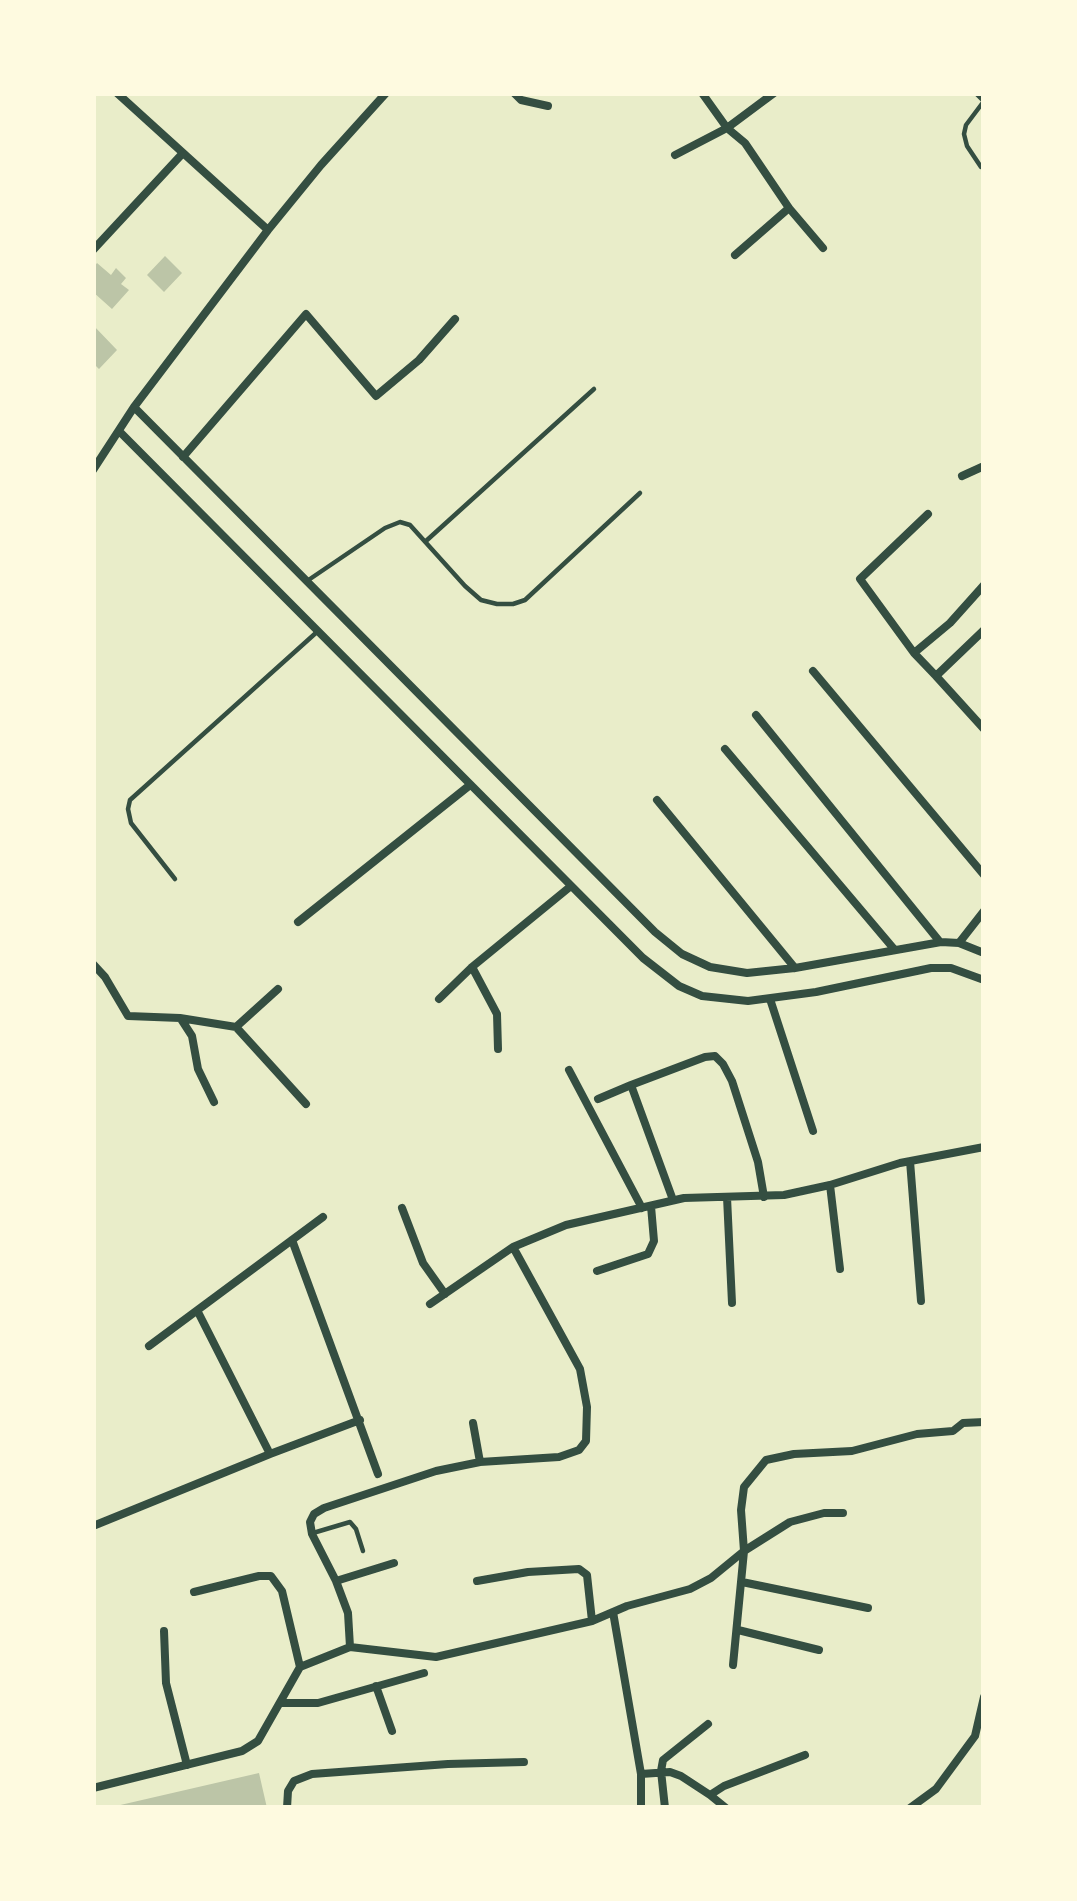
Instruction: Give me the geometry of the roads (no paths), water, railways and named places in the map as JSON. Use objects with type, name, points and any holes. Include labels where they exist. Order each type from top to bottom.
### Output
[{"type":"street","points":[[117,93],[268,230]]},
{"type":"street","points":[[93,470],[134,407],[268,230],[386,93]]},
{"type":"street","points":[[514,93],[520,100],[548,106]]},
{"type":"street","points":[[702,93],[823,248]]},
{"type":"street","points":[[675,155],[727,128],[774,93]]},
{"type":"street","points":[[93,250],[183,153]]},
{"type":"street","points":[[735,255],[789,208]]},
{"type":"street","points":[[183,457],[306,314],[376,396],[419,360],[455,319]]},
{"type":"street","points":[[134,407],[682,954],[710,968],[770,972],[941,942],[984,953]]},
{"type":"street","points":[[119,430],[644,958],[679,986],[726,999],[770,999],[932,968],[951,968],[984,980]]},
{"type":"street","points":[[962,476],[984,466]]},
{"type":"street","points":[[928,514],[860,579],[914,653],[984,729]]},
{"type":"street","points":[[914,653],[984,585]]},
{"type":"street","points":[[936,676],[984,630]]},
{"type":"street","points":[[813,671],[984,875]]},
{"type":"street","points":[[756,715],[941,942]]},
{"type":"street","points":[[725,749],[895,949]]},
{"type":"street","points":[[298,922],[470,785]]},
{"type":"street","points":[[657,800],[796,968]]},
{"type":"street","points":[[440,999],[572,886]]},
{"type":"street","points":[[959,944],[984,911]]},
{"type":"street","points":[[93,964],[128,1016],[236,1027],[306,1104]]},
{"type":"street","points":[[472,967],[497,1014],[498,1049]]},
{"type":"street","points":[[236,1027],[278,989]]},
{"type":"street","points":[[770,999],[813,1131]]},
{"type":"street","points":[[180,1018],[192,1036],[198,1069],[214,1102]]},
{"type":"street","points":[[598,1099],[715,1056],[732,1081],[764,1197]]},
{"type":"street","points":[[569,1070],[646,1207],[654,1241],[649,1254],[597,1271]]},
{"type":"street","points":[[631,1085],[674,1200]]},
{"type":"street","points":[[430,1304],[513,1247],[566,1225],[674,1200],[764,1197],[830,1185],[910,1161],[984,1147]]},
{"type":"street","points":[[910,1161],[921,1301]]},
{"type":"street","points":[[830,1185],[840,1269]]},
{"type":"street","points":[[727,1197],[732,1303]]},
{"type":"street","points":[[402,1208],[423,1263],[445,1294]]},
{"type":"street","points":[[149,1346],[323,1217]]},
{"type":"street","points":[[292,1240],[378,1474]]},
{"type":"street","points":[[350,1647],[348,1613],[312,1534],[314,1514],[436,1471],[480,1462],[559,1457],[578,1450],[586,1441],[580,1369],[513,1247]]},
{"type":"street","points":[[198,1312],[270,1454]]},
{"type":"street","points":[[93,1526],[360,1420]]},
{"type":"street","points":[[733,1665],[744,1551],[740,1510],[744,1487],[766,1460],[852,1451],[984,1422]]},
{"type":"street","points":[[472,1423],[480,1462]]},
{"type":"street","points":[[93,1788],[242,1751],[258,1741],[300,1667],[350,1647],[436,1657],[592,1622],[690,1589],[790,1522],[843,1513]]},
{"type":"street","points":[[336,1581],[394,1563]]},
{"type":"street","points":[[477,1581],[579,1569],[586,1575],[592,1622]]},
{"type":"street","points":[[194,1592],[271,1576],[282,1591],[300,1667]]},
{"type":"street","points":[[742,1582],[868,1608]]},
{"type":"street","points":[[613,1612],[641,1774],[641,1808]]},
{"type":"street","points":[[738,1630],[818,1650]]},
{"type":"street","points":[[164,1631],[166,1682],[188,1765]]},
{"type":"street","points":[[279,1703],[318,1703],[424,1673]]},
{"type":"street","points":[[376,1686],[392,1731]]},
{"type":"street","points":[[910,1808],[936,1789],[975,1736],[984,1697]]},
{"type":"street","points":[[665,1808],[661,1771],[665,1756],[708,1724]]},
{"type":"street","points":[[710,1795],[805,1755]]},
{"type":"street","points":[[287,1808],[294,1781],[312,1774],[524,1762]]},
{"type":"street","points":[[641,1774],[681,1775],[726,1808]]},
{"type":"lane","points":[[981,166],[964,134],[982,98]]},
{"type":"lane","points":[[426,542],[593,388]]},
{"type":"lane","points":[[307,581],[400,522],[410,525],[481,600],[514,604],[525,600],[640,493]]},
{"type":"lane","points":[[175,879],[130,823],[130,800],[319,631]]},
{"type":"lane","points":[[312,1534],[350,1522],[363,1551]]}]
